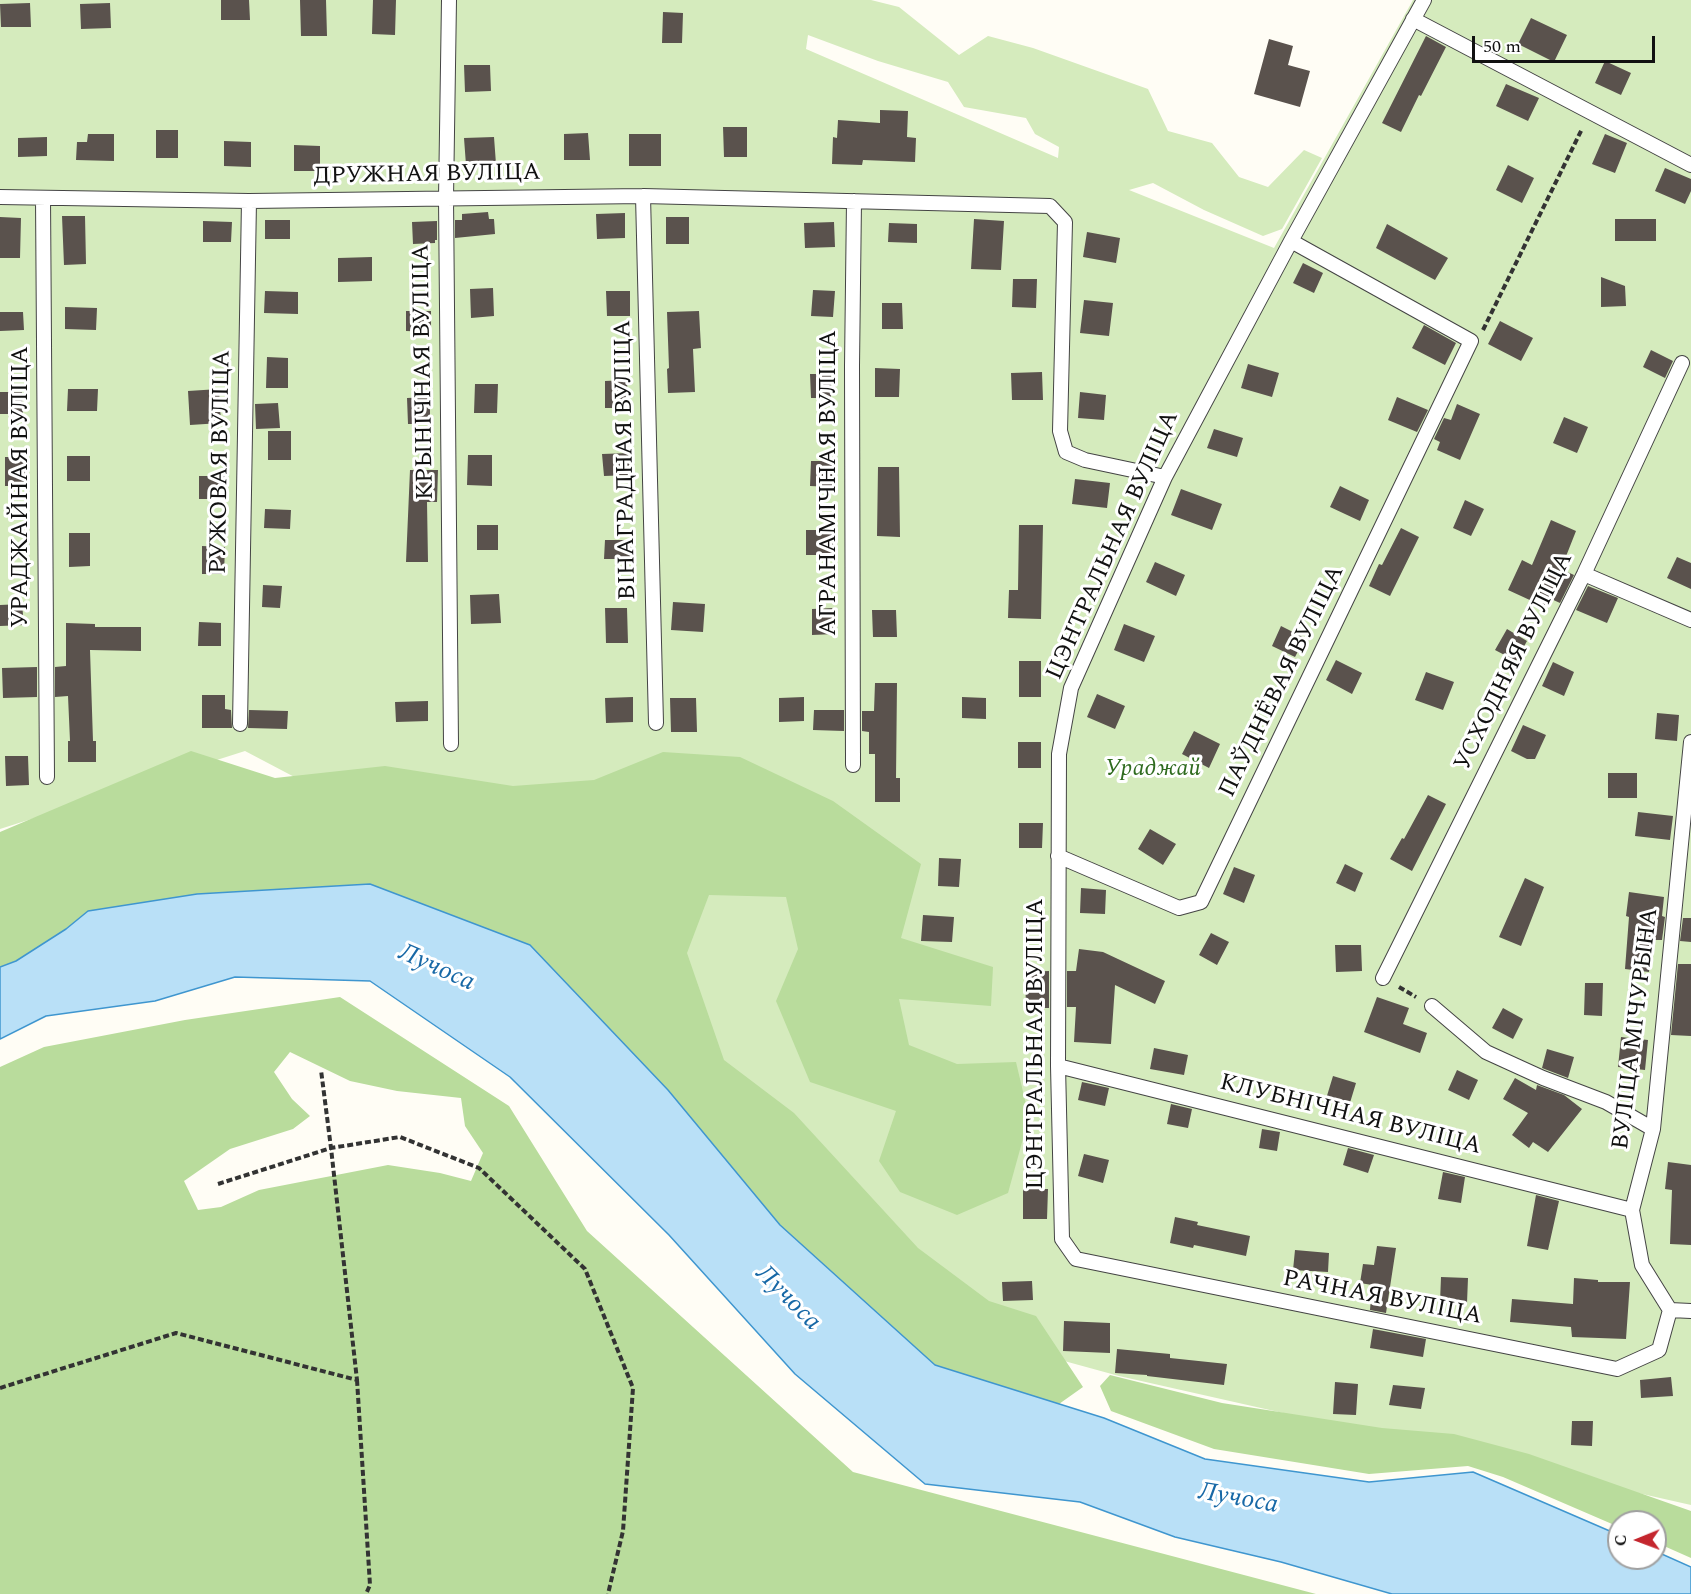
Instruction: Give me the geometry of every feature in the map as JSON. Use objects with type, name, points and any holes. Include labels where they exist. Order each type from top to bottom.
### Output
[{"type":"lane","name":"КРЫНІЧНАЯ ВУЛІЦА","points":[[448,0],[446,198],[451,744]]},
{"type":"lane","name":"ЦЭНТРАЛЬНАЯ ВУЛІЦА","points":[[1062,1239],[1058,1066],[1059,754],[1071,688],[1165,477],[1291,240],[1424,0]]},
{"type":"lane","points":[[1413,19],[1691,165]]},
{"type":"lane","name":"ДРУЖНАЯ ВУЛІЦА","points":[[0,197],[249,201],[643,196],[1050,206],[1065,222],[1060,431],[1066,452],[1085,460],[1165,477]]},
{"type":"lane","name":"ВІНАГРАДНАЯ ВУЛІЦА","points":[[643,196],[656,723]]},
{"type":"lane","name":"УРАДЖАЙНАЯ ВУЛІЦА","points":[[43,198],[47,777]]},
{"type":"lane","name":"РУЖОВАЯ ВУЛІЦА","points":[[240,724],[249,201]]},
{"type":"lane","name":"АГРАНАМІЧНАЯ ВУЛІЦА","points":[[853,765],[852,366],[855,201]]},
{"type":"lane","points":[[1291,240],[1471,341]]},
{"type":"lane","name":"ПАЎДНЁВАЯ ВУЛІЦА","points":[[1058,856],[1179,908],[1202,902],[1471,341]]},
{"type":"lane","name":"УСХОДНЯЯ ВУЛІЦА","points":[[1383,978],[1584,574],[1682,363]]},
{"type":"lane","points":[[1584,574],[1691,620]]},
{"type":"lane","name":"ВУЛІЦА МІЧУРЫНА","points":[[1670,1310],[1641,1265],[1632,1210],[1653,1129],[1691,742]]},
{"type":"lane","points":[[1432,1006],[1486,1052],[1543,1078],[1606,1102],[1653,1129]]},
{"type":"lane","name":"КЛУБНІЧНАЯ ВУЛІЦА","points":[[1058,1066],[1632,1210]]},
{"type":"lane","name":"РАЧНАЯ ВУЛІЦА","points":[[1062,1239],[1076,1259],[1617,1369],[1659,1350],[1670,1310]]},
{"type":"lane","points":[[1670,1310],[1691,1311]]},
{"type":"path","points":[[1471,341],[1483,330],[1590,112]]},
{"type":"path","points":[[1383,978],[1432,1006]]},
{"type":"path","points":[[321,1070],[332,1148],[357,1380],[370,1585],[366,1594]]},
{"type":"path","points":[[218,1184],[332,1148],[400,1137],[478,1168],[585,1269],[633,1388],[623,1531],[608,1594]]},
{"type":"path","points":[[0,1388],[176,1333],[357,1380]]},
{"type":"green space","name":"Ураджай","points":[[0,0],[871,0],[899,7],[959,55],[988,36],[1033,48],[1148,89],[1168,131],[1212,143],[1239,177],[1268,187],[1304,150],[1322,158],[1282,229],[1263,236],[1204,210],[1153,183],[1129,190],[1274,248],[1413,0],[1691,0],[1691,1505],[1119,1376],[1046,1356],[955,1301],[553,913],[245,751],[0,829]],"holes":[[[808,35],[878,61],[948,82],[964,107],[1026,118],[1035,134],[1059,147],[1058,158],[806,49]]]},
{"type":"green space","points":[[191,751],[275,778],[385,766],[513,786],[594,780],[663,752],[740,757],[833,801],[921,864],[901,938],[993,967],[991,1006],[899,999],[909,1045],[957,1064],[1016,1062],[1029,1117],[1008,1193],[957,1215],[900,1192],[879,1161],[896,1111],[810,1082],[776,1001],[798,949],[786,897],[709,895],[687,953],[724,1060],[794,1113],[918,1248],[989,1301],[1036,1316],[1083,1387],[1059,1404],[935,1365],[780,1225],[668,1090],[530,945],[370,884],[198,894],[88,911],[66,929],[16,961],[0,967],[0,832]]},
{"type":"green space","points":[[340,997],[509,1106],[587,1231],[853,1472],[1316,1594],[0,1594],[0,1067],[44,1047],[185,1020]],"holes":[[[290,1052],[350,1081],[397,1091],[461,1098],[465,1126],[483,1153],[471,1181],[440,1173],[388,1165],[259,1190],[221,1207],[198,1210],[184,1181],[230,1149],[293,1129],[310,1116],[292,1099],[274,1072]]]},
{"type":"green space","points":[[1110,1375],[1222,1403],[1382,1428],[1454,1434],[1529,1454],[1691,1511],[1691,1558],[1667,1547],[1667,1510],[1607,1510],[1607,1522],[1503,1477],[1468,1466],[1369,1474],[1214,1449],[1111,1411],[1100,1386]]},
{"type":"water","name":"Лучоса","points":[[370,884],[530,945],[668,1090],[780,1225],[935,1365],[1104,1418],[1205,1459],[1369,1482],[1473,1472],[1607,1530],[1607,1570],[1667,1570],[1667,1556],[1691,1567],[1691,1594],[1392,1594],[1281,1562],[1175,1537],[1080,1502],[925,1484],[795,1374],[669,1235],[510,1077],[370,981],[235,977],[155,1001],[46,1016],[0,1039],[0,967],[16,961],[66,929],[88,911],[197,894]]},
{"type":"building","points":[[221,0],[249,0],[250,20],[221,20]]},
{"type":"building","points":[[300,0],[326,0],[327,36],[301,36]]},
{"type":"building","points":[[373,0],[396,0],[395,35],[372,34]]},
{"type":"building","points":[[30,3],[31,27],[1,27],[0,4]]},
{"type":"building","points":[[110,3],[111,28],[81,29],[80,4]]},
{"type":"building","points":[[663,12],[683,13],[682,43],[662,43]]},
{"type":"building","points":[[1531,18],[1567,35],[1554,62],[1518,44]]},
{"type":"building","points":[[1426,36],[1446,47],[1401,132],[1382,123]]},
{"type":"building","points":[[1269,39],[1293,46],[1288,65],[1310,71],[1300,107],[1254,94]]},
{"type":"building","points":[[1605,61],[1631,73],[1621,95],[1595,83]]},
{"type":"building","points":[[464,65],[490,65],[491,91],[465,92]]},
{"type":"building","points":[[1506,84],[1539,98],[1528,121],[1496,106]]},
{"type":"building","points":[[880,110],[908,111],[907,137],[916,138],[915,162],[863,160],[862,165],[832,164],[833,137],[837,138],[838,120],[880,123]]},
{"type":"building","points":[[723,127],[747,127],[747,157],[724,157]]},
{"type":"building","points":[[156,130],[178,130],[178,158],[156,158]]},
{"type":"building","points":[[588,133],[590,160],[564,160],[564,134]]},
{"type":"building","points":[[88,134],[114,134],[114,161],[76,160],[77,142],[87,142]]},
{"type":"building","points":[[629,134],[661,134],[661,166],[629,166]]},
{"type":"building","points":[[1605,134],[1627,143],[1615,173],[1592,164]]},
{"type":"building","points":[[47,137],[47,156],[18,157],[18,138]]},
{"type":"building","points":[[494,137],[496,164],[466,165],[464,138]]},
{"type":"building","points":[[224,141],[251,142],[251,167],[224,166]]},
{"type":"building","points":[[294,145],[320,146],[320,171],[294,171]]},
{"type":"building","points":[[1508,165],[1534,178],[1522,203],[1496,190]]},
{"type":"building","points":[[1665,168],[1691,179],[1691,191],[1685,204],[1655,191]]},
{"type":"building","points":[[488,212],[489,219],[494,219],[495,234],[455,238],[455,220],[462,220],[462,214]]},
{"type":"building","points":[[625,213],[625,238],[597,239],[596,214]]},
{"type":"building","points":[[62,216],[85,216],[86,264],[64,265]]},
{"type":"building","points":[[0,217],[21,218],[20,258],[0,258]]},
{"type":"building","points":[[666,217],[689,217],[689,244],[666,244]]},
{"type":"building","points":[[974,219],[1004,221],[1001,270],[971,269]]},
{"type":"building","points":[[1615,219],[1656,219],[1656,241],[1615,241]]},
{"type":"building","points":[[265,220],[290,220],[290,239],[265,239]]},
{"type":"building","points":[[203,221],[232,222],[231,242],[203,242]]},
{"type":"building","points":[[437,221],[435,243],[413,244],[412,222]]},
{"type":"building","points":[[834,222],[835,247],[805,248],[804,223]]},
{"type":"building","points":[[889,223],[917,224],[917,243],[888,242]]},
{"type":"building","points":[[1387,224],[1448,258],[1435,280],[1376,248]]},
{"type":"building","points":[[1087,232],[1120,238],[1116,263],[1083,257]]},
{"type":"building","points":[[372,257],[372,281],[338,282],[338,258]]},
{"type":"building","points":[[1303,263],[1323,273],[1314,293],[1293,283]]},
{"type":"building","points":[[1601,277],[1625,286],[1626,306],[1601,307]]},
{"type":"building","points":[[1013,279],[1037,279],[1036,308],[1012,307]]},
{"type":"building","points":[[493,288],[494,316],[471,318],[470,289]]},
{"type":"building","points":[[813,290],[835,291],[833,317],[811,316]]},
{"type":"building","points":[[265,291],[298,292],[298,314],[264,313]]},
{"type":"building","points":[[606,291],[630,291],[630,316],[607,316]]},
{"type":"building","points":[[1084,300],[1113,303],[1109,336],[1080,333]]},
{"type":"building","points":[[882,303],[902,303],[903,329],[882,329]]},
{"type":"building","points":[[65,307],[97,308],[96,330],[65,329]]},
{"type":"building","points":[[406,311],[431,311],[431,332],[406,331]]},
{"type":"building","points":[[699,311],[701,348],[693,349],[695,392],[668,393],[667,312]]},
{"type":"building","points":[[0,312],[23,312],[24,330],[0,331]]},
{"type":"building","points":[[1500,321],[1533,338],[1521,361],[1488,344]]},
{"type":"building","points":[[1424,325],[1456,343],[1445,365],[1412,348]]},
{"type":"building","points":[[1651,350],[1673,361],[1665,378],[1643,367]]},
{"type":"building","points":[[267,357],[288,358],[288,388],[266,388]]},
{"type":"building","points":[[1248,364],[1279,373],[1272,397],[1241,388]]},
{"type":"building","points":[[875,368],[900,369],[899,397],[875,397]]},
{"type":"building","points":[[1042,372],[1043,400],[1012,400],[1011,373]]},
{"type":"building","points":[[810,374],[831,374],[831,398],[811,398]]},
{"type":"building","points":[[627,380],[628,408],[605,408],[605,381]]},
{"type":"building","points":[[475,384],[498,384],[497,413],[474,413]]},
{"type":"building","points":[[68,389],[98,389],[97,411],[67,411]]},
{"type":"building","points":[[219,389],[221,423],[190,425],[188,391]]},
{"type":"building","points":[[0,392],[22,392],[23,414],[0,414]]},
{"type":"building","points":[[1080,392],[1106,395],[1104,420],[1078,418]]},
{"type":"building","points":[[430,397],[430,424],[408,424],[407,398]]},
{"type":"building","points":[[1397,397],[1428,410],[1417,432],[1388,420]]},
{"type":"building","points":[[278,403],[280,428],[256,429],[255,404]]},
{"type":"building","points":[[1457,404],[1480,414],[1460,460],[1437,450],[1440,442],[1434,439],[1444,418],[1451,420]]},
{"type":"building","points":[[1564,417],[1588,427],[1577,453],[1553,443]]},
{"type":"building","points":[[1214,429],[1243,438],[1237,457],[1207,448]]},
{"type":"building","points":[[268,431],[291,431],[291,460],[268,460]]},
{"type":"building","points":[[630,453],[631,475],[604,476],[602,454]]},
{"type":"building","points":[[468,455],[492,455],[492,486],[467,485]]},
{"type":"building","points":[[67,456],[90,456],[90,481],[67,481]]},
{"type":"building","points":[[5,457],[26,457],[26,486],[5,486]]},
{"type":"building","points":[[811,461],[833,461],[832,487],[810,486]]},
{"type":"building","points":[[878,467],[899,467],[900,537],[877,536]]},
{"type":"building","points":[[410,470],[438,470],[437,502],[427,502],[428,562],[406,562]]},
{"type":"building","points":[[199,476],[225,476],[225,499],[199,499]]},
{"type":"building","points":[[1075,479],[1110,483],[1107,508],[1072,504]]},
{"type":"building","points":[[1340,486],[1369,500],[1360,521],[1330,507]]},
{"type":"building","points":[[1181,489],[1222,504],[1212,530],[1171,515]]},
{"type":"building","points":[[1465,500],[1484,509],[1471,536],[1453,528]]},
{"type":"building","points":[[265,509],[291,510],[290,529],[264,528]]},
{"type":"building","points":[[1551,520],[1576,531],[1561,569],[1574,575],[1560,603],[1549,598],[1545,607],[1508,590],[1522,560],[1532,565]]},
{"type":"building","points":[[477,525],[498,525],[498,550],[477,550]]},
{"type":"building","points":[[1019,525],[1043,525],[1041,619],[1008,618],[1009,590],[1018,590]]},
{"type":"building","points":[[1401,528],[1419,537],[1390,596],[1369,586],[1379,564],[1382,565]]},
{"type":"building","points":[[806,530],[835,530],[835,555],[806,555]]},
{"type":"building","points":[[69,533],[90,533],[90,566],[69,567]]},
{"type":"building","points":[[605,540],[633,540],[633,559],[604,559]]},
{"type":"building","points":[[202,546],[225,547],[224,574],[202,574]]},
{"type":"building","points":[[1677,557],[1691,563],[1691,589],[1667,578]]},
{"type":"building","points":[[1155,562],[1185,575],[1176,596],[1146,582]]},
{"type":"building","points":[[263,585],[282,586],[280,608],[262,607]]},
{"type":"building","points":[[1588,586],[1618,598],[1607,623],[1576,610]]},
{"type":"building","points":[[499,594],[501,623],[471,624],[470,595]]},
{"type":"building","points":[[673,602],[705,604],[703,632],[671,630]]},
{"type":"building","points":[[22,604],[24,625],[0,626],[0,605]]},
{"type":"building","points":[[605,608],[627,608],[628,643],[606,643]]},
{"type":"building","points":[[834,608],[834,634],[812,635],[812,609]]},
{"type":"building","points":[[872,610],[896,610],[897,637],[873,637]]},
{"type":"building","points":[[199,622],[221,623],[221,646],[198,646]]},
{"type":"building","points":[[66,623],[95,624],[95,627],[141,627],[141,651],[90,650],[93,741],[96,741],[96,762],[68,762],[68,741],[70,741],[68,696],[55,697],[55,667],[66,666]]},
{"type":"building","points":[[1124,624],[1155,636],[1144,662],[1114,650]]},
{"type":"building","points":[[1281,626],[1305,638],[1295,657],[1272,646]]},
{"type":"building","points":[[1507,629],[1527,641],[1516,661],[1495,650]]},
{"type":"building","points":[[1336,660],[1362,673],[1352,694],[1326,680]]},
{"type":"building","points":[[1019,661],[1041,661],[1041,697],[1019,697]]},
{"type":"building","points":[[1553,662],[1574,672],[1564,696],[1542,686]]},
{"type":"building","points":[[37,667],[37,697],[3,698],[2,668]]},
{"type":"building","points":[[1426,672],[1454,682],[1443,710],[1415,700]]},
{"type":"building","points":[[875,683],[897,683],[896,778],[900,778],[900,802],[875,802],[875,754],[869,754],[869,732],[862,731],[862,711],[874,711]]},
{"type":"building","points":[[1097,694],[1125,706],[1115,729],[1087,717]]},
{"type":"building","points":[[202,695],[225,695],[225,709],[231,710],[232,728],[202,728]]},
{"type":"building","points":[[633,697],[633,722],[606,723],[605,698]]},
{"type":"building","points":[[804,697],[804,721],[779,722],[779,698]]},
{"type":"building","points":[[962,697],[986,698],[986,719],[962,718]]},
{"type":"building","points":[[670,698],[696,698],[697,732],[671,732]]},
{"type":"building","points":[[428,701],[428,721],[396,722],[395,702]]},
{"type":"building","points":[[249,710],[288,711],[287,729],[248,728]]},
{"type":"building","points":[[814,710],[844,710],[844,731],[813,730]]},
{"type":"building","points":[[1657,713],[1679,715],[1677,741],[1655,739]]},
{"type":"building","points":[[1523,725],[1546,735],[1535,759],[1527,759],[1511,751]]},
{"type":"building","points":[[1194,731],[1220,744],[1209,768],[1182,754]]},
{"type":"building","points":[[1018,742],[1041,742],[1041,768],[1018,768]]},
{"type":"building","points":[[5,756],[28,756],[29,785],[6,786]]},
{"type":"building","points":[[1608,773],[1637,773],[1637,798],[1608,798]]},
{"type":"building","points":[[1428,795],[1446,804],[1412,871],[1390,859],[1402,838],[1404,839]]},
{"type":"building","points":[[1638,812],[1673,816],[1670,840],[1635,836]]},
{"type":"building","points":[[1019,823],[1043,823],[1042,848],[1019,848]]},
{"type":"building","points":[[1150,829],[1176,844],[1163,865],[1138,849]]},
{"type":"building","points":[[939,858],[961,859],[959,887],[938,886]]},
{"type":"building","points":[[1345,864],[1363,873],[1355,892],[1336,883]]},
{"type":"building","points":[[1234,867],[1255,875],[1244,903],[1223,894]]},
{"type":"building","points":[[1525,878],[1544,887],[1521,946],[1499,937]]},
{"type":"building","points":[[1081,888],[1106,890],[1105,914],[1080,913]]},
{"type":"building","points":[[1629,892],[1664,897],[1662,916],[1665,917],[1662,940],[1652,940],[1649,972],[1625,969]]},
{"type":"building","points":[[923,915],[954,917],[952,942],[921,941]]},
{"type":"building","points":[[1683,918],[1691,918],[1691,942],[1680,941]]},
{"type":"building","points":[[1211,933],[1229,942],[1217,965],[1199,955]]},
{"type":"building","points":[[1335,945],[1361,945],[1362,971],[1336,972]]},
{"type":"building","points":[[1079,949],[1103,952],[1165,981],[1155,1004],[1115,985],[1111,1044],[1074,1042],[1076,1007],[1067,1007],[1067,971],[1076,971]]},
{"type":"building","points":[[1678,964],[1691,964],[1691,1036],[1671,1035]]},
{"type":"building","points":[[1049,971],[1049,1008],[1026,1008],[1025,972]]},
{"type":"building","points":[[1585,983],[1603,983],[1602,1016],[1584,1015]]},
{"type":"building","points":[[1377,997],[1409,1008],[1403,1024],[1427,1033],[1420,1053],[1364,1032]]},
{"type":"building","points":[[1503,1008],[1523,1019],[1513,1039],[1492,1028]]},
{"type":"building","points":[[1621,1037],[1648,1040],[1645,1070],[1618,1067]]},
{"type":"building","points":[[1154,1048],[1188,1055],[1184,1075],[1150,1069]]},
{"type":"building","points":[[1547,1049],[1574,1057],[1568,1078],[1542,1068]]},
{"type":"building","points":[[1457,1070],[1478,1080],[1469,1100],[1448,1090]]},
{"type":"building","points":[[1333,1076],[1356,1083],[1349,1106],[1326,1099]]},
{"type":"building","points":[[1515,1078],[1536,1090],[1537,1085],[1564,1095],[1582,1109],[1548,1152],[1533,1142],[1529,1148],[1512,1135],[1528,1113],[1503,1099]]},
{"type":"building","points":[[1082,1082],[1109,1088],[1105,1106],[1078,1100]]},
{"type":"building","points":[[1171,1104],[1192,1109],[1188,1128],[1167,1124]]},
{"type":"building","points":[[1262,1129],[1280,1132],[1277,1151],[1259,1148]]},
{"type":"building","points":[[1348,1148],[1374,1155],[1368,1173],[1343,1165]]},
{"type":"building","points":[[1084,1154],[1109,1160],[1103,1183],[1078,1176]]},
{"type":"building","points":[[1668,1162],[1691,1165],[1691,1245],[1670,1244],[1672,1190],[1665,1189]]},
{"type":"building","points":[[1443,1172],[1465,1177],[1461,1203],[1438,1199]]},
{"type":"building","points":[[1023,1189],[1048,1189],[1047,1219],[1023,1219]]},
{"type":"building","points":[[1536,1195],[1559,1201],[1548,1250],[1527,1246]]},
{"type":"building","points":[[1175,1217],[1198,1222],[1197,1225],[1250,1236],[1246,1256],[1194,1245],[1193,1248],[1170,1243]]},
{"type":"building","points":[[1377,1246],[1396,1248],[1386,1313],[1370,1310],[1372,1285],[1360,1283],[1363,1264],[1374,1265]]},
{"type":"building","points":[[1295,1250],[1329,1253],[1328,1272],[1293,1270]]},
{"type":"building","points":[[1441,1277],[1468,1278],[1467,1303],[1440,1302]]},
{"type":"building","points":[[1574,1278],[1598,1280],[1598,1282],[1630,1282],[1626,1339],[1572,1337],[1571,1327],[1510,1322],[1512,1299],[1573,1304]]},
{"type":"building","points":[[1032,1281],[1033,1300],[1003,1301],[1002,1282]]},
{"type":"building","points":[[1064,1321],[1110,1323],[1110,1353],[1063,1351]]},
{"type":"building","points":[[1373,1329],[1426,1339],[1423,1357],[1370,1348]]},
{"type":"building","points":[[1117,1349],[1170,1354],[1170,1358],[1227,1364],[1224,1385],[1115,1373]]},
{"type":"building","points":[[1671,1377],[1673,1396],[1641,1398],[1640,1380]]},
{"type":"building","points":[[1335,1382],[1358,1384],[1356,1415],[1333,1414]]},
{"type":"building","points":[[1393,1385],[1425,1388],[1421,1409],[1389,1405]]},
{"type":"building","points":[[1572,1421],[1593,1421],[1592,1446],[1571,1445]]}]
